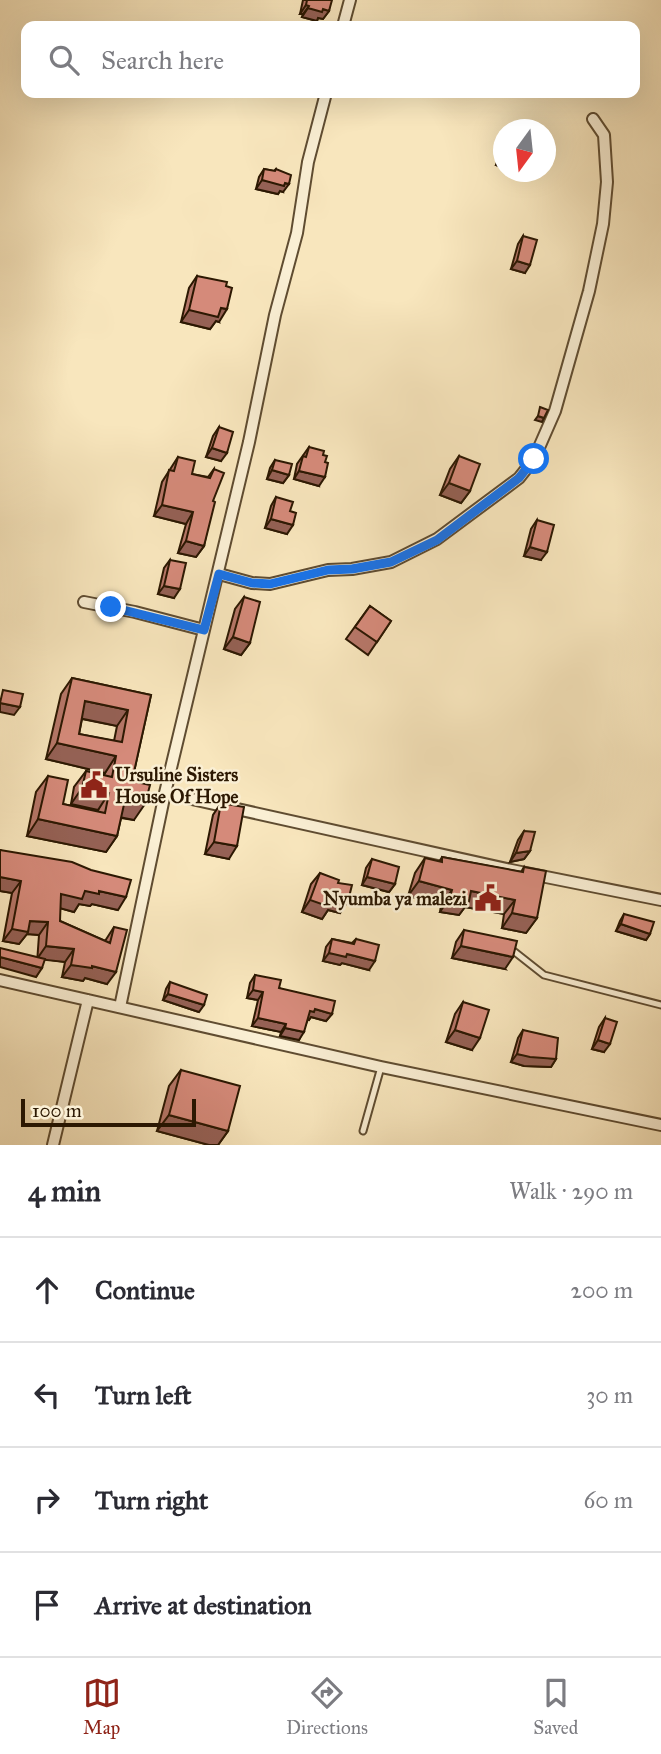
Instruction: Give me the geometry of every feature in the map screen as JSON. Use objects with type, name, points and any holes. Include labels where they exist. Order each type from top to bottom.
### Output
[{"type":"street","points":[[344,21],[350,0]]},
{"type":"street","points":[[120,1007],[165,793],[219,574],[275,315],[297,233],[308,162],[325,98]]},
{"type":"street","points":[[219,574],[252,583],[270,584],[328,570],[391,562],[437,540],[519,478],[534,459],[555,411],[589,290],[603,223],[606,150],[604,135],[593,119]]},
{"type":"street","points":[[84,602],[204,630]]},
{"type":"street","points":[[165,793],[511,870],[661,900]]},
{"type":"street","points":[[0,980],[381,1067],[661,1125]]},
{"type":"street","points":[[53,1145],[88,1000]]},
{"type":"lane","points":[[503,943],[544,975],[661,1005]]},
{"type":"lane","points":[[363,1131],[381,1067]]},
{"type":"building","points":[[307,0],[332,0],[329,11],[323,9],[322,12],[308,8]]},
{"type":"building","points":[[264,169],[276,169],[291,175],[289,184],[285,183],[284,186],[262,180]]},
{"type":"building","points":[[523,236],[537,240],[530,265],[517,261]]},
{"type":"building","points":[[197,276],[227,282],[226,286],[232,288],[227,309],[221,308],[218,317],[189,310]]},
{"type":"building","points":[[540,407],[548,410],[544,418],[538,416]]},
{"type":"building","points":[[219,427],[233,432],[227,453],[212,448]]},
{"type":"building","points":[[309,447],[324,451],[323,455],[327,456],[325,477],[299,471]]},
{"type":"building","points":[[459,456],[480,464],[470,491],[449,483]]},
{"type":"building","points":[[178,457],[195,461],[192,474],[210,478],[214,469],[224,473],[213,501],[215,502],[204,546],[186,541],[193,512],[162,505],[169,470],[174,471]]},
{"type":"building","points":[[275,460],[292,464],[289,475],[272,470]]},
{"type":"building","points":[[276,497],[293,502],[290,511],[296,513],[293,525],[271,519]]},
{"type":"building","points":[[537,520],[554,525],[547,552],[530,547]]},
{"type":"building","points":[[170,560],[186,563],[180,589],[164,586]]},
{"type":"building","points":[[244,597],[260,602],[250,643],[233,637]]},
{"type":"building","points":[[370,606],[391,621],[377,642],[355,627]]},
{"type":"building","points":[[72,678],[151,695],[132,781],[150,785],[145,804],[125,800],[117,836],[38,819],[48,776],[68,780],[63,804],[105,813],[109,793],[82,788],[86,771],[112,777],[116,756],[57,743]],"holes":[[[85,701],[128,710],[122,742],[79,734]]]},
{"type":"building","points":[[3,690],[23,694],[20,707],[0,703]]},
{"type":"building","points":[[221,803],[244,807],[237,846],[214,842]]},
{"type":"building","points":[[524,831],[535,832],[530,851],[516,853]]},
{"type":"building","points":[[0,850],[72,862],[91,870],[131,880],[126,897],[99,891],[99,894],[85,891],[82,899],[61,894],[60,921],[110,943],[114,927],[127,930],[116,972],[92,966],[71,965],[74,949],[46,946],[48,922],[30,921],[28,932],[12,929],[21,881],[0,877]]},
{"type":"building","points":[[442,857],[523,872],[524,867],[546,871],[537,918],[512,913],[515,900],[471,891],[469,901],[450,897],[452,890],[419,881],[425,858],[442,862]]},
{"type":"building","points":[[372,859],[399,867],[395,884],[367,877]]},
{"type":"building","points":[[320,873],[339,880],[338,883],[352,885],[348,901],[333,898],[330,907],[310,900]]},
{"type":"building","points":[[624,914],[654,922],[650,934],[621,924]]},
{"type":"building","points":[[464,930],[517,941],[513,957],[461,946]]},
{"type":"building","points":[[332,939],[354,944],[356,939],[379,945],[375,961],[329,953]]},
{"type":"building","points":[[0,948],[45,959],[42,968],[0,957]]},
{"type":"building","points":[[255,975],[281,980],[279,988],[335,1001],[332,1014],[315,1009],[314,1012],[310,1011],[304,1032],[285,1028],[286,1024],[258,1018],[263,992],[253,990]]},
{"type":"building","points":[[170,982],[207,995],[204,1005],[168,994]]},
{"type":"building","points":[[463,1002],[489,1010],[480,1038],[455,1030]]},
{"type":"building","points":[[605,1018],[617,1022],[610,1044],[598,1040]]},
{"type":"building","points":[[523,1030],[558,1038],[556,1059],[517,1054]]},
{"type":"building","points":[[181,1070],[240,1086],[228,1131],[169,1115]]},
{"type":"place","name":"Ursuline Sisters House Of Hope","points":[[94,785]]},
{"type":"place","name":"Nyumba ya malezi","points":[[488,898]]},
{"type":"route","points":[[111,607],[204,630],[219,574],[252,583],[270,584],[328,570],[391,562],[437,540],[519,478],[534,459]]}]
